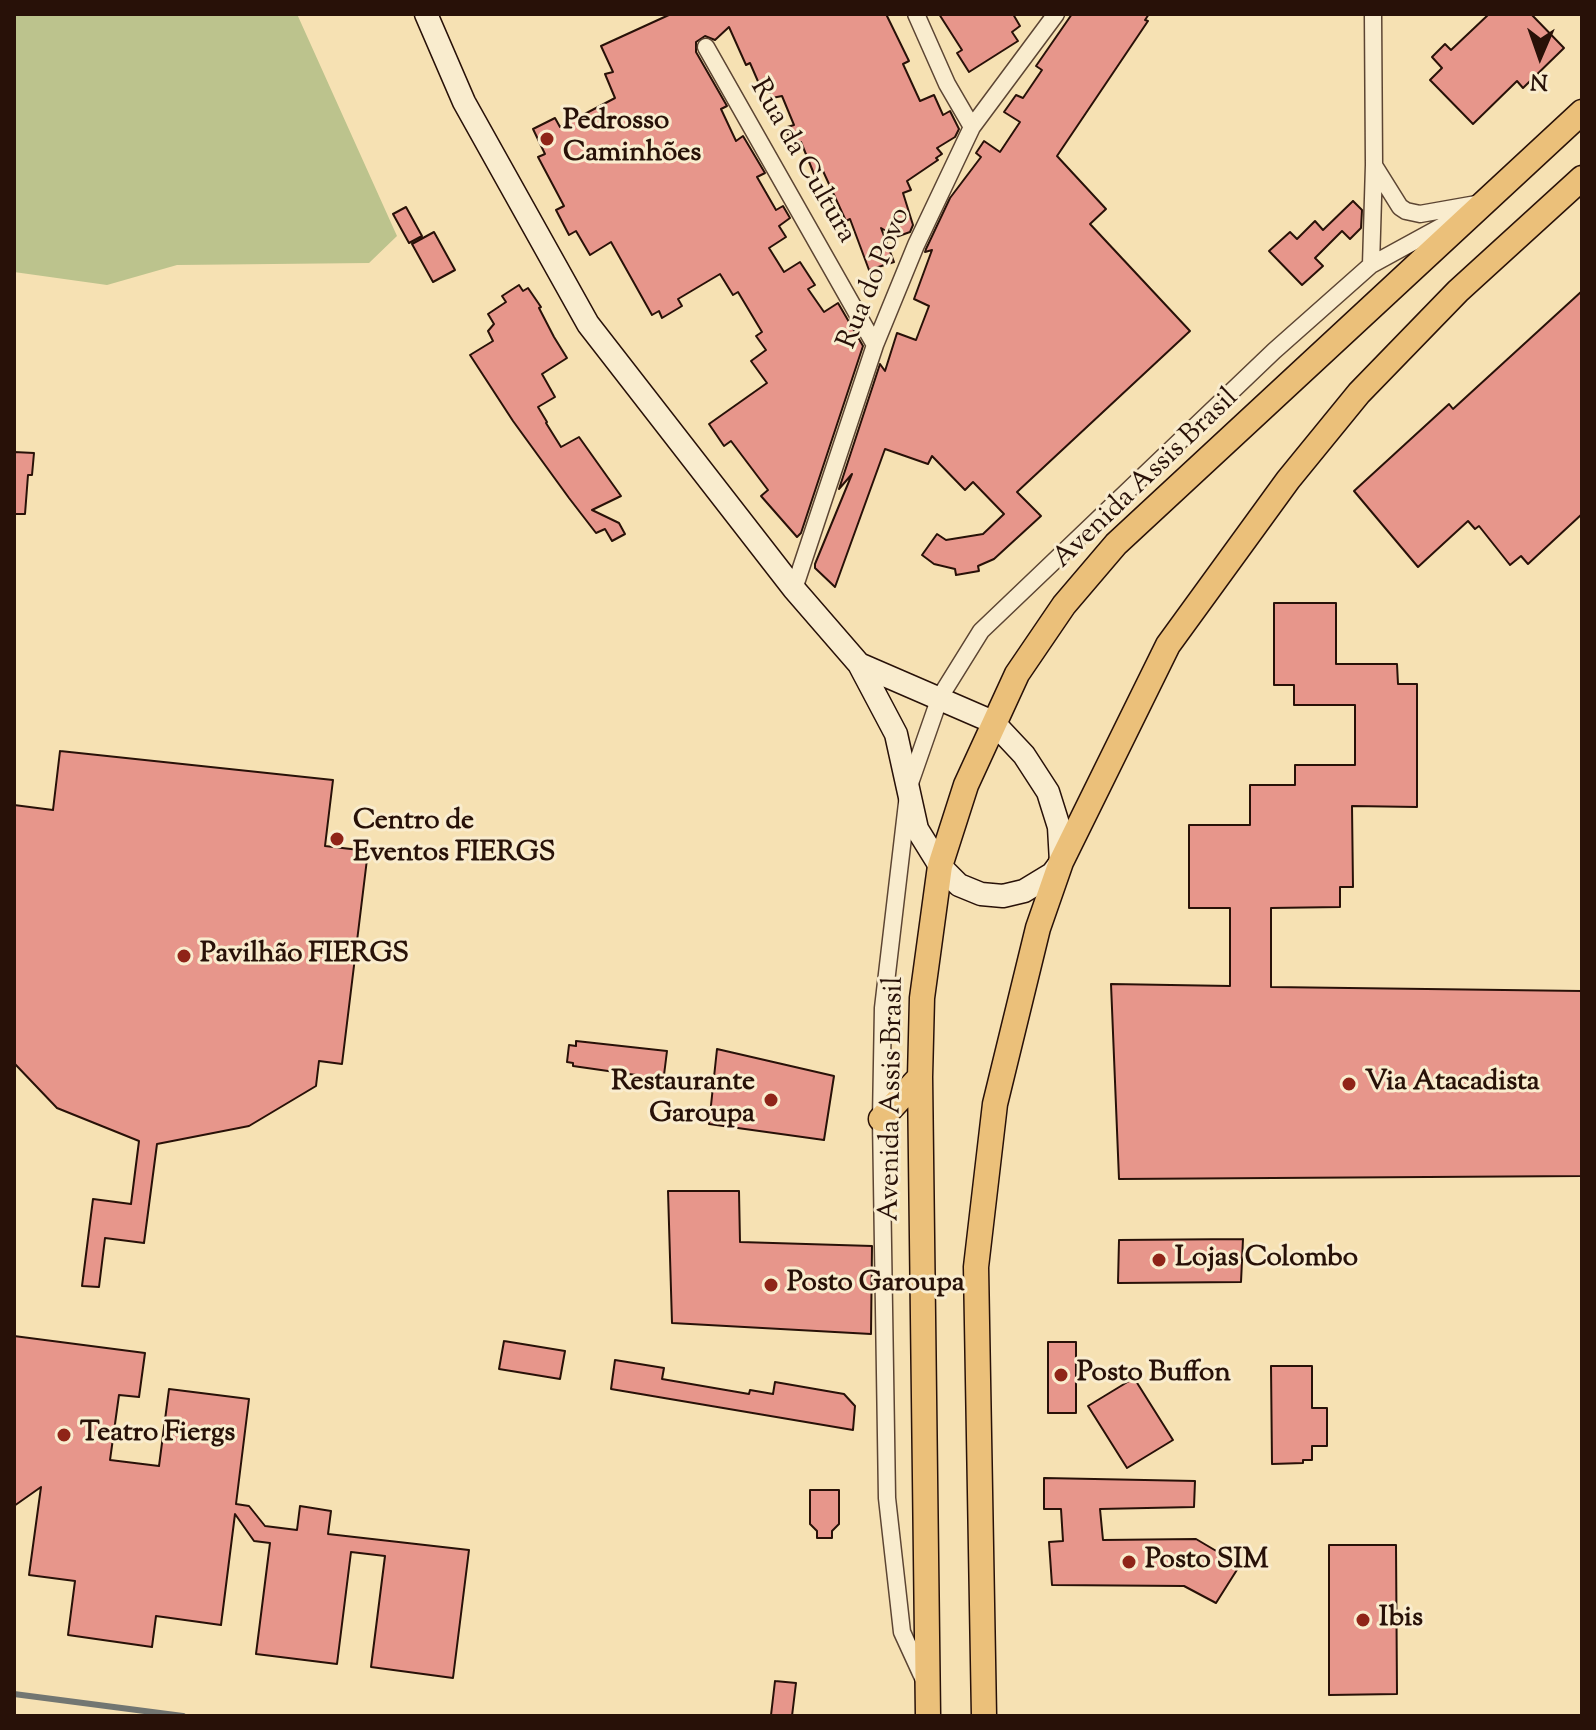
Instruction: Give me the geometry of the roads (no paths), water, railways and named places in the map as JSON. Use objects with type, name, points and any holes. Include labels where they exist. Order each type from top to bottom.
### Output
[{"type":"main road","points":[[426,14],[464,102],[588,324],[794,589],[859,664],[896,734],[917,829],[940,866],[959,885],[981,894],[1003,896],[1024,891],[1052,874],[1061,862],[1059,827],[1048,792],[1024,755],[993,722],[859,664]]},
{"type":"main road","name":"Avenida Assis Brasil","points":[[928,1716],[920,1077],[922,998],[940,866],[966,785],[1017,674],[1048,627],[1116,544],[1582,112]]},
{"type":"main road","points":[[984,1716],[976,1267],[995,1104],[1038,928],[1061,862],[1168,645],[1288,480],[1359,393],[1458,291],[1582,178]]},
{"type":"main road","points":[[881,1119],[920,1077]]},
{"type":"street","points":[[916,14],[947,84],[972,127]]},
{"type":"street","name":"Rua do Povo","points":[[794,589],[875,345],[916,245],[972,127],[1056,14]]},
{"type":"street","points":[[1371,265],[1373,14]]},
{"type":"street","name":"Rua da Cultura","points":[[706,47],[875,345]]},
{"type":"street","points":[[1374,165],[1400,207],[1406,211],[1420,214],[1486,202]]},
{"type":"street","points":[[928,1689],[902,1632],[887,1498],[881,1119],[883,1008],[909,786],[940,697],[981,631],[1274,351],[1371,265],[1486,202]]},
{"type":"waterway","points":[[14,1694],[183,1716]]},
{"type":"place","name":"Pedrosso Caminhões","points":[[547,139]]},
{"type":"place","name":"Centro de Eventos FIERGS","points":[[337,839]]},
{"type":"place","name":"Pavilhão FIERGS","points":[[184,956]]},
{"type":"place","name":"Via Atacadista","points":[[1349,1084]]},
{"type":"place","name":"Restaurante Garoupa","points":[[771,1100]]},
{"type":"place","name":"Lojas Colombo","points":[[1159,1260]]},
{"type":"place","name":"Posto Garoupa","points":[[771,1285]]},
{"type":"place","name":"Posto Buffon","points":[[1061,1375]]},
{"type":"place","name":"Teatro Fiergs","points":[[64,1435]]},
{"type":"place","name":"Posto SIM","points":[[1129,1562]]},
{"type":"place","name":"Ibis","points":[[1363,1620]]}]
